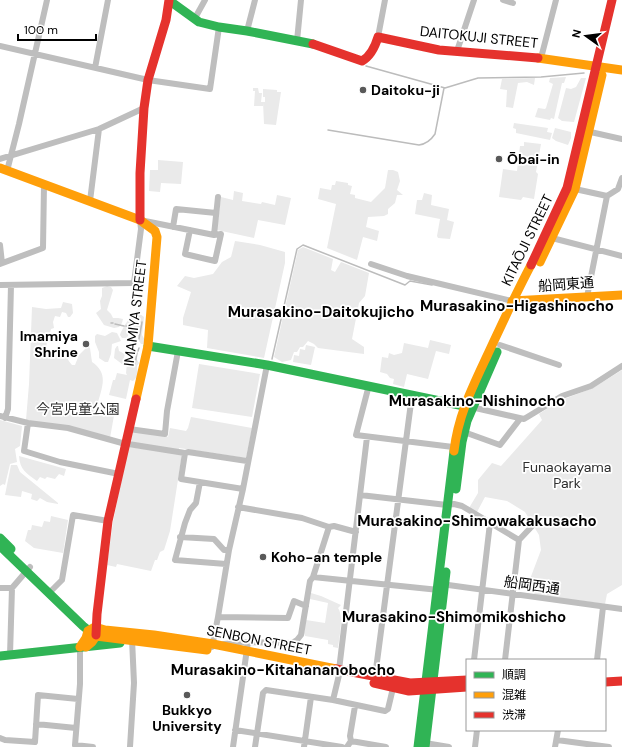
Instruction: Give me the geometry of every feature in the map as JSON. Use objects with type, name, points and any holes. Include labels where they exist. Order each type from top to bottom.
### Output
[{"type":"main road","points":[[140,220],[140,173],[144,108],[148,80],[166,20],[170,0],[200,22],[219,27],[312,44],[362,61],[376,47],[378,37]]},
{"type":"main road","name":"KITAŌJI STREET","points":[[600,68],[612,0]]},
{"type":"main road","name":"KITAŌJI STREET","points":[[450,505],[468,407],[500,345],[516,301],[552,238],[575,189],[585,131],[618,0]]},
{"type":"main road","name":"DAITOKUJI STREET","points":[[378,37],[439,50],[541,58],[600,68],[622,70]]},
{"type":"main road","name":"KITAŌJI STREET","points":[[423,746],[428,686],[450,505],[453,447],[456,433],[567,188],[585,131]]},
{"type":"main road","name":"IMAMIYA STREET","points":[[3,170],[140,220],[155,231],[157,237],[148,346],[108,521],[93,631]]},
{"type":"main road","name":"船岡東通","points":[[516,301],[622,294]]},
{"type":"main road","points":[[148,346],[267,365],[369,385],[468,407]]},
{"type":"main road","points":[[0,538],[28,570]]},
{"type":"main road","points":[[0,546],[93,631],[92,642],[83,647]]},
{"type":"main road","name":"SENBON STREET","points":[[93,631],[189,644],[339,673],[428,686],[466,687]]},
{"type":"main road","points":[[0,656],[123,643],[133,636]]},
{"type":"main road","name":"SENBON STREET","points":[[339,673],[409,691],[428,686],[466,680]]},
{"type":"main road","points":[[606,675],[622,674]]},
{"type":"main road","points":[[606,682],[622,681]]},
{"type":"street","points":[[3,170],[11,157],[47,0]]},
{"type":"street","points":[[95,68],[104,28],[108,0]]},
{"type":"street","points":[[195,18],[205,0]]},
{"type":"street","points":[[247,31],[255,0]]},
{"type":"street","points":[[297,41],[301,0]]},
{"type":"street","points":[[378,37],[385,0]]},
{"type":"street","points":[[457,51],[474,0]]},
{"type":"street","points":[[503,0],[513,3]]},
{"type":"street","points":[[541,58],[556,0]]},
{"type":"street","points":[[0,46],[148,80],[210,89],[219,27]]},
{"type":"street","points":[[0,159],[11,157],[43,145],[99,129],[144,108]]},
{"type":"street","points":[[90,201],[99,129]]},
{"type":"street","points":[[585,131],[622,139]]},
{"type":"street","points":[[575,189],[607,196],[618,189],[622,178]]},
{"type":"street","points":[[0,245],[1,264],[43,248],[44,185]]},
{"type":"street","points":[[587,297],[607,196]]},
{"type":"street","points":[[214,235],[218,197]]},
{"type":"street","points":[[173,227],[176,209],[216,213]]},
{"type":"street","points":[[0,285],[134,283],[141,229],[140,220],[173,227],[190,230],[214,235],[221,234],[215,261],[185,254],[190,230]]},
{"type":"street","points":[[552,238],[622,256]]},
{"type":"street","points":[[371,264],[407,276],[516,301]]},
{"type":"street","points":[[11,284],[8,409],[2,417],[28,423],[68,428],[109,441],[247,461]]},
{"type":"street","points":[[500,345],[559,365]]},
{"type":"street","points":[[129,429],[165,434],[167,411],[178,351]]},
{"type":"street","points":[[267,365],[247,461],[243,489],[226,564],[212,648],[248,642],[292,643],[297,640],[301,635],[310,581],[313,577],[329,527]]},
{"type":"street","points":[[468,407],[520,419],[524,418],[562,396],[591,386],[622,366]]},
{"type":"street","points":[[369,385],[356,435],[453,447]]},
{"type":"street","points":[[375,678],[412,395]]},
{"type":"street","points":[[464,432],[500,445],[520,419]]},
{"type":"street","points":[[28,423],[24,451],[60,462],[118,474]]},
{"type":"street","points":[[334,700],[339,673],[367,437]]},
{"type":"street","points":[[185,453],[181,479],[243,489]]},
{"type":"street","points":[[200,482],[196,503],[190,510],[180,537],[175,560],[226,564]]},
{"type":"street","points":[[360,496],[462,506],[519,540]]},
{"type":"street","points":[[238,507],[302,518],[329,527],[334,526],[356,532]]},
{"type":"street","points":[[51,591],[62,580],[64,574],[73,515],[108,521]]},
{"type":"street","points":[[505,659],[519,540],[536,522]]},
{"type":"street","points":[[474,659],[490,523]]},
{"type":"street","points":[[180,537],[214,539],[224,550],[229,550]]},
{"type":"street","points":[[10,655],[12,588],[28,570]]},
{"type":"street","name":"船岡西通","points":[[313,577],[387,585],[482,590],[622,609]]},
{"type":"street","points":[[0,588],[12,588]]},
{"type":"street","points":[[218,617],[288,618],[294,602],[306,606]]},
{"type":"street","points":[[597,659],[603,607]]},
{"type":"street","points":[[130,747],[134,683],[133,636]]},
{"type":"street","points":[[233,747],[248,642]]},
{"type":"street","points":[[83,647],[75,745],[93,747]]},
{"type":"street","points":[[255,747],[263,693],[266,690],[311,698],[334,700],[355,706],[387,711],[393,688]]},
{"type":"street","points":[[0,738],[4,740],[35,742],[38,695],[78,699]]},
{"type":"street","points":[[305,744],[311,698]]},
{"type":"street","points":[[355,706],[349,744],[386,747]]},
{"type":"street","points":[[36,724],[76,728]]},
{"type":"street","points":[[235,730],[257,733],[305,744],[342,747]]},
{"type":"street","points":[[475,747],[477,731]]},
{"type":"street","points":[[556,747],[558,731]]},
{"type":"street","points":[[557,740],[609,747]]},
{"type":"street","points":[[423,746],[448,747]]},
{"type":"green space","points":[[566,77],[564,83],[562,83],[554,119],[551,118],[550,120],[535,117],[538,108],[546,108],[553,84],[549,82],[550,78]]},
{"type":"green space","points":[[535,78],[534,85],[527,82],[518,83],[513,108],[506,107],[507,90],[500,89],[502,79]]},
{"type":"green space","points":[[581,78],[586,78],[574,122],[562,121],[558,118],[566,88],[571,89],[576,87]]},
{"type":"green space","points":[[253,88],[258,88],[259,93],[262,93],[261,102],[263,102],[263,106],[254,106],[255,91],[253,91]]},
{"type":"green space","points":[[263,89],[277,90],[277,92],[281,92],[276,125],[264,124],[263,102],[265,102],[265,97],[263,97]]},
{"type":"green space","points":[[514,123],[548,128],[547,132],[552,133],[550,140],[516,133],[516,129],[513,128]]},
{"type":"green space","points":[[555,128],[571,132],[571,138],[568,145],[552,138]]},
{"type":"green space","points":[[524,142],[541,144],[536,172],[538,174],[534,199],[523,197],[521,200],[499,197],[503,169],[517,171],[520,146],[524,146]]},
{"type":"green space","points":[[158,160],[183,162],[181,184],[161,183],[160,192],[149,191],[150,170],[158,170]]},
{"type":"green space","points":[[388,170],[398,172],[400,181],[397,190],[403,195],[397,195],[395,203],[388,209],[388,214],[384,216],[368,217],[366,227],[379,231],[377,241],[363,237],[357,260],[327,248],[336,204],[318,199],[320,188],[331,190],[332,185],[335,185],[336,181],[348,183],[348,185],[352,186],[350,194],[355,195],[355,198],[371,202],[385,188]]},
{"type":"green space","points":[[234,191],[243,193],[242,201],[261,204],[262,202],[275,205],[277,195],[291,198],[285,225],[258,220],[254,238],[217,230],[221,197],[233,200]]},
{"type":"green space","points":[[424,193],[432,195],[431,205],[449,209],[447,220],[454,222],[450,239],[438,238],[437,236],[440,219],[415,214],[417,200],[422,200]]},
{"type":"green space","points":[[235,241],[260,245],[285,252],[285,263],[264,358],[207,348],[208,330],[183,325],[183,318],[191,292],[177,286],[185,276],[194,278],[213,274],[222,262],[231,257]]},
{"type":"green space","points":[[303,247],[333,259],[331,270],[335,272],[341,262],[369,273],[365,296],[359,303],[352,339],[364,347],[364,354],[318,348],[308,341],[303,347],[300,347],[297,352],[294,352],[291,360],[282,362],[274,357],[298,250]]},
{"type":"green space","points":[[107,286],[111,287],[113,290],[107,310],[113,318],[123,319],[119,327],[114,328],[104,325],[96,313],[101,309],[100,301],[102,296],[102,288]]},
{"type":"green space","name":"今宮児童公園","points":[[63,302],[72,304],[73,313],[70,317],[68,317],[66,313],[62,312],[60,317],[55,316],[53,322],[54,328],[51,329],[47,343],[47,352],[50,351],[52,355],[54,353],[59,354],[61,350],[72,365],[75,365],[79,355],[88,346],[90,348],[92,362],[98,367],[103,377],[102,388],[97,406],[115,410],[110,438],[26,420],[32,307],[46,309],[61,308]]},
{"type":"green space","points":[[140,314],[144,317],[142,335],[145,340],[144,344],[141,344],[139,341],[137,331],[129,333],[127,338],[122,338],[120,335],[131,316]]},
{"type":"green space","points":[[112,332],[117,333],[121,341],[112,344],[108,362],[105,362],[99,358],[95,336],[97,334],[105,336]]},
{"type":"green space","points":[[430,340],[451,345],[449,354],[436,351],[428,379],[407,374],[404,387],[393,384],[394,379],[390,378],[387,374],[380,372],[382,357],[388,358],[389,353],[394,355],[402,353],[404,343],[428,348]]},
{"type":"green space","points":[[306,345],[315,347],[311,365],[293,362],[294,355],[299,356],[300,349],[305,350]]},
{"type":"green space","points":[[117,346],[119,351],[125,354],[124,358],[136,358],[139,363],[137,366],[138,376],[133,381],[130,380],[126,399],[109,395],[113,380],[115,380],[117,373],[127,375],[127,363],[122,364],[114,358],[115,349]]},
{"type":"green space","points":[[199,364],[260,374],[252,417],[192,408]]},
{"type":"green space","name":"Funaokayama Park","points":[[622,370],[622,585],[607,594],[605,604],[536,595],[527,587],[541,550],[539,535],[525,512],[507,501],[485,497],[477,512],[469,508],[478,493],[478,480],[492,463],[501,466],[542,420],[539,414],[559,401],[593,388]]},
{"type":"green space","points":[[191,417],[252,428],[246,458],[179,448],[179,451],[132,442],[131,440],[132,431],[168,437],[170,428],[186,431]]},
{"type":"green space","points":[[0,420],[22,426],[20,446],[15,449],[17,462],[10,464],[5,485],[3,484],[0,486]]},
{"type":"green space","points":[[128,447],[182,454],[170,531],[164,550],[160,552],[157,560],[155,560],[151,571],[117,564],[116,567],[107,565],[113,522]]},
{"type":"green space","points":[[19,456],[66,469],[64,476],[59,474],[55,479],[47,477],[45,479],[40,477],[37,481],[22,468]]},
{"type":"green space","points":[[11,465],[17,465],[20,472],[58,504],[47,502],[40,498],[37,501],[31,499],[32,494],[22,491],[21,497],[5,495]]},
{"type":"green space","points":[[51,516],[68,520],[63,553],[34,548],[25,541],[28,530],[31,530],[32,525],[42,527],[44,521],[50,522]]},
{"type":"green space","points":[[311,593],[341,605],[338,608],[341,616],[341,622],[338,648],[328,644],[328,640],[305,636],[306,620],[325,623],[328,603],[310,599]]},
{"type":"waterway","points":[[366,66],[445,88],[478,78],[541,77],[584,73]]},
{"type":"waterway","points":[[328,130],[419,145],[424,144],[435,134],[444,88]]},
{"type":"waterway","points":[[272,359],[297,249],[303,245],[405,285],[410,281],[432,285]]},
{"type":"waterway","points":[[139,339],[142,322]]},
{"type":"waterway","points":[[115,324],[124,326]]},
{"type":"waterway","points":[[126,326],[138,329]]},
{"type":"waterway","points":[[135,364],[137,353]]},
{"type":"traffic: fast","points":[[170,1],[199,22],[313,44]]},
{"type":"traffic: fast","points":[[148,346],[267,365],[464,406]]},
{"type":"traffic: fast","points":[[456,489],[462,442],[467,421],[497,352]]},
{"type":"traffic: fast","points":[[418,747],[454,451]]},
{"type":"traffic: fast","points":[[0,538],[11,549]]},
{"type":"traffic: fast","points":[[0,546],[93,634]]},
{"type":"traffic: fast","points":[[425,747],[446,572]]},
{"type":"traffic: fast","points":[[0,656],[120,643]]},
{"type":"traffic: slow","points":[[538,58],[622,70]]},
{"type":"traffic: slow","points":[[540,262],[575,189],[602,75]]},
{"type":"traffic: slow","points":[[0,168],[140,220],[155,231],[157,237],[148,346],[136,399]]},
{"type":"traffic: slow","points":[[454,451],[462,414],[471,391],[508,310],[531,265]]},
{"type":"traffic: slow","points":[[512,301],[622,295]]},
{"type":"traffic: slow","points":[[80,647],[86,638],[88,631],[95,627],[105,630],[154,635],[213,644],[336,669]]},
{"type":"traffic: slow","points":[[86,647],[96,636],[207,650]]},
{"type":"traffic: jam","points":[[140,220],[140,173],[144,108],[148,80],[166,20],[169,0]]},
{"type":"traffic: jam","points":[[531,265],[567,188],[612,0]]},
{"type":"traffic: jam","points":[[313,44],[362,61],[368,57],[376,44],[378,37],[439,50],[538,58]]},
{"type":"traffic: jam","points":[[96,635],[97,614],[108,521],[136,399]]},
{"type":"traffic: jam","points":[[336,669],[410,683],[466,680]]},
{"type":"traffic: jam","points":[[606,682],[622,681]]},
{"type":"traffic: jam","points":[[374,683],[409,691],[466,687]]},
{"type":"place","name":"Daitoku-ji","points":[[363,90]]},
{"type":"place","name":"Ōbai-in","points":[[499,159]]},
{"type":"place","name":"Imamiya Shrine","points":[[86,344]]},
{"type":"place","name":"Koho-an temple","points":[[263,557]]},
{"type":"place","name":"Bukkyo University","points":[[187,695]]},
{"type":"district","name":"Murasakino-Higashinocho","points":[[517,306]]},
{"type":"district","name":"Murasakino-Daitokujicho","points":[[321,312]]},
{"type":"district","name":"Murasakino-Nishinocho","points":[[477,401]]},
{"type":"district","name":"Murasakino-Shimowakakusacho","points":[[477,521]]},
{"type":"district","name":"Murasakino-Shimomikoshicho","points":[[454,617]]},
{"type":"district","name":"Murasakino-Kitahananobocho","points":[[283,670]]}]
